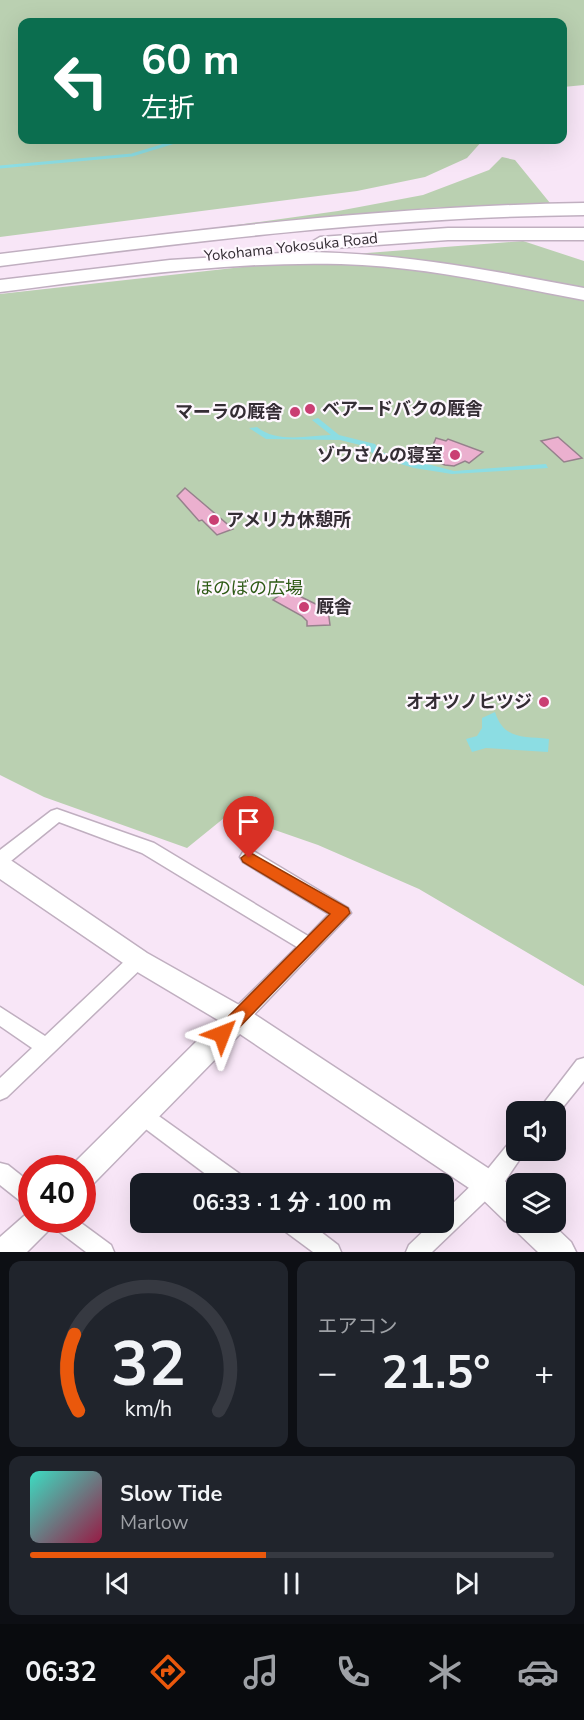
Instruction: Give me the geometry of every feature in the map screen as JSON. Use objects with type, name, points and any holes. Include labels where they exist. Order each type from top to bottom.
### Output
[{"type":"highway","points":[[0,260],[296,225],[400,216],[544,222],[584,209]]},
{"type":"highway","name":"Yokohama Yokosuka Road","points":[[0,270],[345,231],[544,222],[584,225]]},
{"type":"highway","name":"Yokohama Yokosuka Road","points":[[0,281],[338,241],[447,234],[544,222],[584,234]]},
{"type":"highway","points":[[0,286],[230,261],[343,258],[425,265],[584,294]]},
{"type":"street","points":[[0,860],[57,814],[148,848],[310,946]]},
{"type":"street","points":[[96,1161],[342,913],[249,858]]},
{"type":"street","points":[[0,866],[138,960],[238,1018],[486,1183],[506,1202]]},
{"type":"street","points":[[0,1091],[138,960]]},
{"type":"street","points":[[0,1015],[45,1047]]},
{"type":"street","points":[[556,1101],[584,1066]]},
{"type":"street","points":[[142,1115],[221,1173]]},
{"type":"street","points":[[417,1252],[506,1161]]},
{"type":"street","points":[[0,1172],[18,1186]]},
{"type":"street","points":[[6,1252],[25,1233]]},
{"type":"street","points":[[78,1233],[103,1252]]},
{"type":"street","points":[[305,1233],[330,1252]]},
{"type":"street","points":[[540,1233],[560,1252]]},
{"type":"green space","points":[[0,0],[584,0],[584,85],[567,87],[567,18],[18,18],[18,144],[479,144],[467,158],[425,177],[357,191],[0,237]]},
{"type":"green space","points":[[502,157],[515,160],[550,203],[429,208],[172,234],[338,211],[423,195],[489,170]]},
{"type":"green space","name":"ほのぼの広場","points":[[523,241],[584,261],[584,986],[419,889],[318,845],[229,814],[187,848],[44,797],[0,775],[0,294],[367,253]]},
{"type":"water","points":[[318,418],[339,435],[375,444],[381,452],[454,471],[546,464],[548,468],[452,474],[414,468],[377,457],[364,446],[340,440],[266,439],[249,428],[257,427],[282,437],[331,435],[312,420]]},
{"type":"water","points":[[495,712],[499,721],[509,732],[523,737],[549,739],[548,752],[486,748],[472,752],[466,739],[477,736],[482,728],[482,718]]},
{"type":"building","points":[[558,437],[582,458],[564,462],[541,441]]},
{"type":"building","name":"ゾウさんの寝室","points":[[436,438],[446,441],[448,439],[483,452],[469,463],[465,461],[454,466],[445,465],[430,460],[440,448],[433,445]]},
{"type":"building","name":"アメリカ休憩所","points":[[185,488],[233,529],[217,535],[202,520],[199,521],[177,496]]},
{"type":"building","name":"厩舎","points":[[287,590],[328,610],[330,625],[307,626],[307,621],[302,616],[273,600]]},
{"type":"waterway","points":[[0,167],[132,155],[168,144]]},
{"type":"place","name":"ベアードバクの厩舎","points":[[310,409]]},
{"type":"place","name":"マーラの厩舎","points":[[295,412]]},
{"type":"place","name":"ゾウさんの寝室","points":[[455,455]]},
{"type":"place","name":"アメリカ休憩所","points":[[214,520]]},
{"type":"place","name":"厩舎","points":[[304,607]]},
{"type":"place","name":"オオツノヒツジ","points":[[544,702]]},
{"type":"route","points":[[222,1034],[342,913],[249,858]]}]
